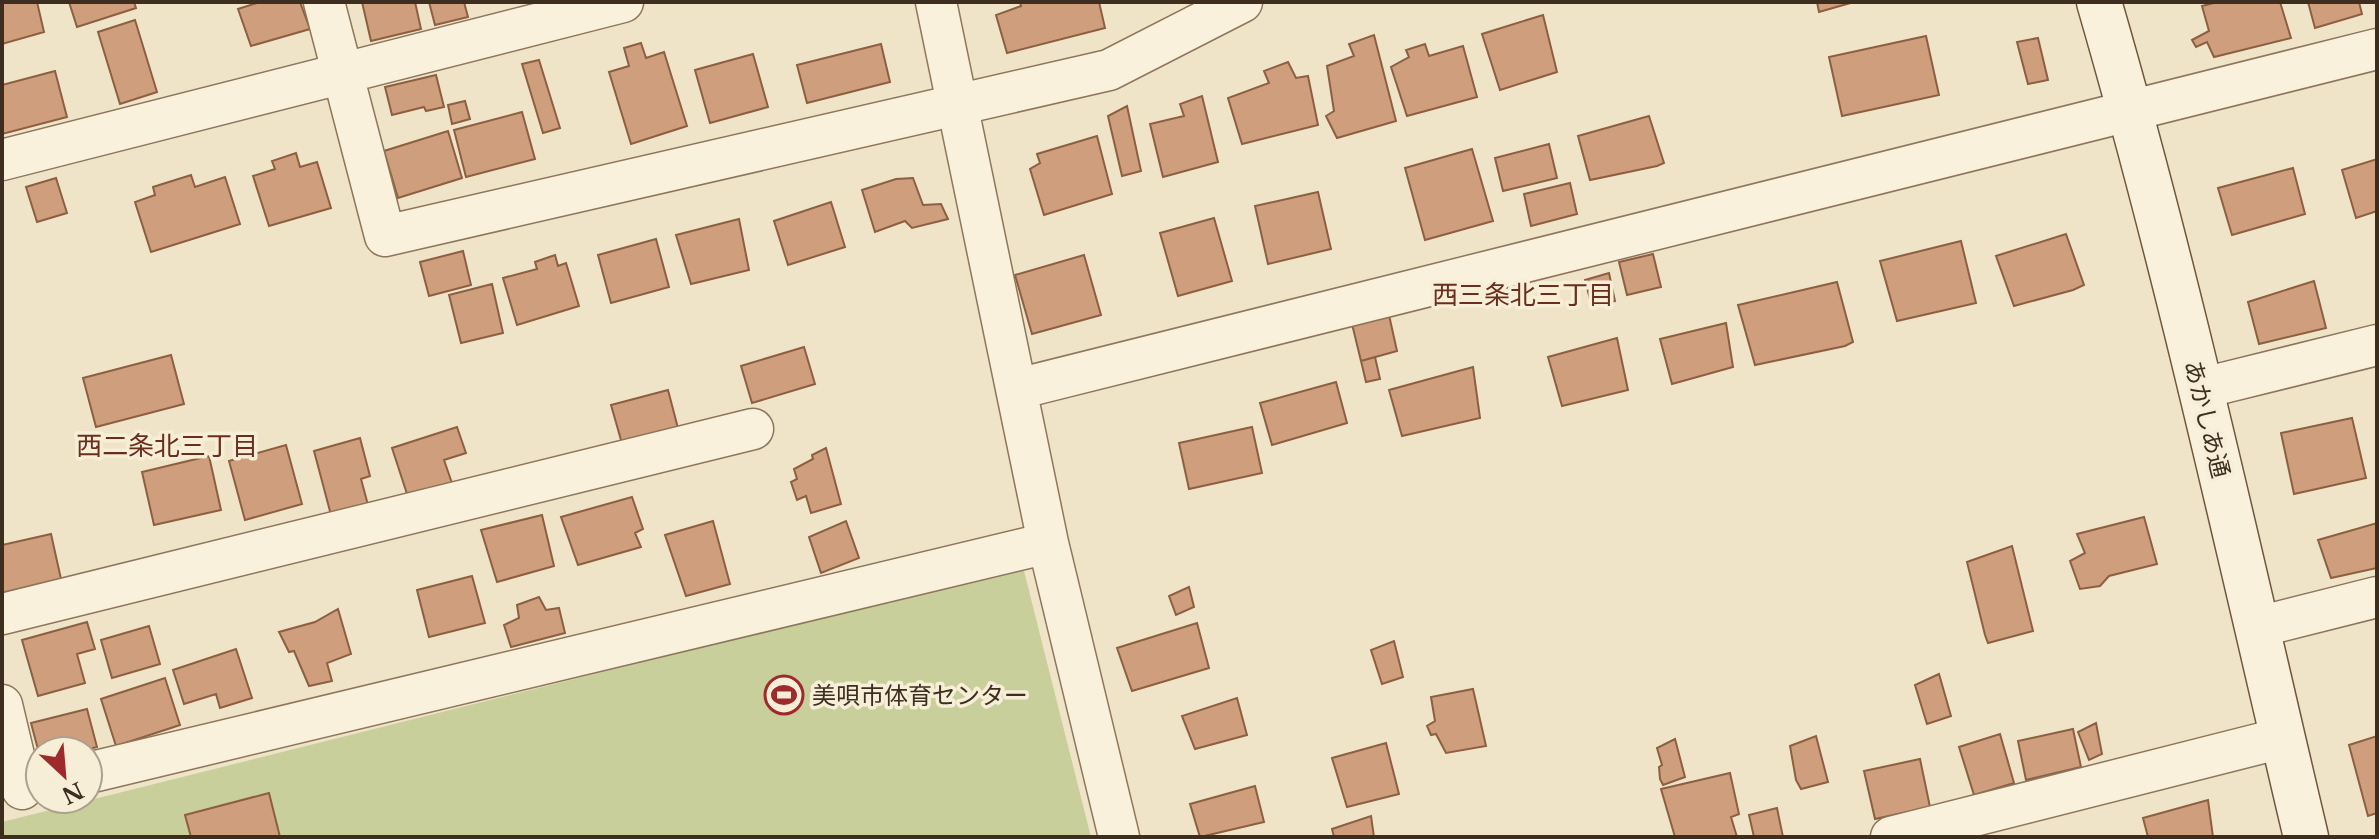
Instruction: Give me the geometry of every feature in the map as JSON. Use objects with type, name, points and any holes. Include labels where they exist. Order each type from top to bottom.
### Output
[{"type":"street","points":[[324,2],[385,236],[1109,70],[1242,2]]},
{"type":"street","points":[[2,160],[623,2]]},
{"type":"street","points":[[936,2],[1048,543],[1119,837]]},
{"type":"street","name":"あかしあ通","points":[[2099,2],[2131,112],[2258,627],[2306,837]]},
{"type":"street","points":[[1017,389],[2377,49]]},
{"type":"street","points":[[2199,389],[2377,345]]},
{"type":"street","points":[[2,614],[753,429]]},
{"type":"street","points":[[104,769],[1048,543]]},
{"type":"street","points":[[2258,627],[2377,597]]},
{"type":"street","points":[[2,705],[21,789]]},
{"type":"street","points":[[1891,837],[2282,738]]},
{"type":"green space","name":"美唄市体育センター","points":[[1023,567],[1091,837],[2,837],[2,822],[30,815],[104,815],[104,797]]},
{"type":"building","points":[[2,2],[37,2],[44,32],[2,44]]},
{"type":"building","points":[[69,2],[134,2],[136,8],[77,27]]},
{"type":"building","points":[[260,2],[300,2],[310,29],[251,46],[238,9]]},
{"type":"building","points":[[362,2],[415,2],[421,29],[371,41]]},
{"type":"building","points":[[429,2],[464,2],[468,17],[435,25]]},
{"type":"building","points":[[1020,2],[1099,2],[1105,28],[1007,53],[996,15],[1021,6]]},
{"type":"building","points":[[1817,2],[1854,2],[1819,12]]},
{"type":"building","points":[[2218,2],[2280,2],[2291,38],[2214,57],[2207,42],[2196,47],[2192,40],[2209,31],[2202,6]]},
{"type":"building","points":[[2308,2],[2359,2],[2362,14],[2315,28]]},
{"type":"building","points":[[1543,15],[1557,72],[1500,90],[1482,34]]},
{"type":"building","points":[[135,20],[157,92],[120,104],[98,32]]},
{"type":"building","points":[[1374,35],[1396,121],[1337,138],[1326,116],[1334,111],[1327,66],[1354,56],[1349,44]]},
{"type":"building","points":[[1926,36],[1939,95],[1842,116],[1829,57]]},
{"type":"building","points":[[2038,38],[2048,80],[2028,84],[2017,42]]},
{"type":"building","points":[[641,43],[646,58],[664,52],[687,126],[631,144],[609,72],[629,66],[624,48]]},
{"type":"building","points":[[881,44],[890,82],[807,103],[797,65]]},
{"type":"building","points":[[1425,44],[1429,56],[1463,46],[1477,97],[1407,116],[1391,67],[1409,57],[1406,50]]},
{"type":"building","points":[[753,54],[768,107],[710,123],[695,70]]},
{"type":"building","points":[[539,60],[560,128],[543,133],[522,64]]},
{"type":"building","points":[[1288,62],[1296,78],[1308,76],[1318,125],[1242,144],[1228,98],[1269,83],[1264,71]]},
{"type":"building","points":[[55,71],[67,117],[2,134],[2,85]]},
{"type":"building","points":[[436,75],[444,107],[426,111],[424,107],[392,115],[385,87]]},
{"type":"building","points":[[1202,96],[1218,162],[1163,177],[1150,124],[1184,116],[1180,104]]},
{"type":"building","points":[[465,101],[470,119],[452,124],[448,105]]},
{"type":"building","points":[[1127,106],[1141,171],[1122,176],[1108,116]]},
{"type":"building","points":[[522,112],[535,159],[466,177],[454,130]]},
{"type":"building","points":[[1649,116],[1664,163],[1590,180],[1578,136]]},
{"type":"building","points":[[448,131],[462,178],[398,198],[384,151]]},
{"type":"building","points":[[1097,136],[1112,194],[1044,215],[1030,169],[1040,163],[1037,154]]},
{"type":"building","points":[[1549,144],[1557,178],[1503,191],[1495,158]]},
{"type":"building","points":[[1472,149],[1493,221],[1425,240],[1405,168]]},
{"type":"building","points":[[296,153],[300,167],[317,162],[331,208],[269,226],[253,176],[275,169],[272,161]]},
{"type":"building","points":[[2377,159],[2377,211],[2356,218],[2342,170]]},
{"type":"building","points":[[2293,168],[2305,214],[2232,235],[2218,188]]},
{"type":"building","points":[[191,175],[195,187],[225,177],[240,224],[151,252],[135,202],[155,195],[153,187]]},
{"type":"building","points":[[56,178],[67,213],[37,222],[26,187]]},
{"type":"building","points":[[913,178],[923,205],[941,204],[948,219],[912,228],[905,221],[875,232],[862,190],[896,179]]},
{"type":"building","points":[[1570,183],[1577,214],[1531,226],[1524,194]]},
{"type":"building","points":[[1318,192],[1331,249],[1268,264],[1255,206]]},
{"type":"building","points":[[831,202],[845,247],[788,265],[774,221]]},
{"type":"building","points":[[1214,218],[1232,281],[1178,296],[1160,233]]},
{"type":"building","points":[[739,219],[749,270],[691,284],[676,235]]},
{"type":"building","points":[[2066,234],[2084,285],[2014,306],[1996,256]]},
{"type":"building","points":[[656,239],[669,287],[611,303],[598,255]]},
{"type":"building","points":[[1961,241],[1976,303],[1897,321],[1880,261]]},
{"type":"building","points":[[463,251],[471,285],[429,296],[420,262]]},
{"type":"building","points":[[1653,254],[1661,287],[1627,295],[1619,262]]},
{"type":"building","points":[[555,255],[558,266],[566,263],[579,306],[517,325],[503,278],[537,269],[535,262]]},
{"type":"building","points":[[1084,255],[1101,315],[1032,334],[1015,275]]},
{"type":"building","points":[[1609,273],[1615,301],[1592,307],[1585,280]]},
{"type":"building","points":[[2314,281],[2326,328],[2259,344],[2248,302]]},
{"type":"building","points":[[1837,282],[1853,342],[1755,365],[1738,305]]},
{"type":"building","points":[[492,284],[503,333],[461,343],[449,295]]},
{"type":"building","points":[[1389,315],[1397,351],[1361,361],[1352,324]]},
{"type":"building","points":[[1726,323],[1733,367],[1672,384],[1660,339]]},
{"type":"building","points":[[1617,338],[1628,390],[1562,406],[1548,357]]},
{"type":"building","points":[[804,347],[815,384],[752,403],[741,366]]},
{"type":"building","points":[[171,355],[184,404],[96,427],[83,378]]},
{"type":"building","points":[[1375,357],[1380,379],[1366,382],[1361,361]]},
{"type":"building","points":[[1473,367],[1480,418],[1402,436],[1389,390]]},
{"type":"building","points":[[1336,382],[1347,423],[1272,445],[1260,403]]},
{"type":"building","points":[[668,390],[679,432],[623,447],[611,405]]},
{"type":"building","points":[[2352,418],[2366,478],[2294,494],[2281,433]]},
{"type":"building","points":[[457,427],[466,453],[444,460],[453,486],[409,500],[392,448]]},
{"type":"building","points":[[1252,427],[1262,473],[1189,489],[1179,443]]},
{"type":"building","points":[[360,438],[370,476],[361,479],[368,505],[331,515],[314,451]]},
{"type":"building","points":[[286,445],[302,504],[245,520],[229,461]]},
{"type":"building","points":[[826,448],[841,504],[811,513],[806,496],[797,500],[791,482],[797,479],[794,469]]},
{"type":"building","points":[[209,456],[221,510],[154,525],[142,472]]},
{"type":"building","points":[[632,497],[643,529],[635,533],[641,547],[578,565],[561,517]]},
{"type":"building","points":[[542,515],[554,566],[497,582],[481,530]]},
{"type":"building","points":[[2144,517],[2157,564],[2109,576],[2100,586],[2080,589],[2070,561],[2085,553],[2077,534]]},
{"type":"building","points":[[713,521],[730,584],[686,596],[665,535]]},
{"type":"building","points":[[846,521],[859,558],[821,573],[809,537]]},
{"type":"building","points":[[2377,523],[2377,568],[2331,578],[2318,540]]},
{"type":"building","points":[[51,534],[61,579],[2,593],[2,545]]},
{"type":"building","points":[[2012,546],[2033,631],[1988,643],[1967,562]]},
{"type":"building","points":[[472,576],[485,623],[429,637],[417,590]]},
{"type":"building","points":[[1189,587],[1194,607],[1176,615],[1169,596]]},
{"type":"building","points":[[539,597],[546,610],[559,608],[565,633],[511,647],[504,625],[519,618],[517,605]]},
{"type":"building","points":[[338,609],[351,654],[327,663],[332,681],[309,686],[294,651],[289,652],[279,632],[315,622]]},
{"type":"building","points":[[87,622],[95,649],[77,654],[85,683],[38,696],[22,640]]},
{"type":"building","points":[[1197,623],[1209,668],[1132,691],[1117,648]]},
{"type":"building","points":[[149,626],[160,664],[112,678],[101,640]]},
{"type":"building","points":[[1394,641],[1403,677],[1382,684],[1371,650]]},
{"type":"building","points":[[236,649],[252,698],[220,708],[216,694],[184,704],[173,670]]},
{"type":"building","points":[[1939,674],[1951,716],[1927,724],[1915,685]]},
{"type":"building","points":[[165,678],[180,725],[116,746],[101,699]]},
{"type":"building","points":[[1473,689],[1486,746],[1446,753],[1436,734],[1431,735],[1427,726],[1435,721],[1431,697]]},
{"type":"building","points":[[1237,698],[1247,735],[1195,749],[1182,716]]},
{"type":"building","points":[[87,709],[94,735],[34,735],[31,723]]},
{"type":"building","points":[[2096,723],[2102,754],[2089,760],[2078,732]]},
{"type":"building","points":[[2073,729],[2081,767],[2026,780],[2018,741]]},
{"type":"building","points":[[2000,734],[2014,783],[1974,795],[1959,747]]},
{"type":"building","points":[[1816,736],[1828,782],[1801,789],[1796,780],[1790,746]]},
{"type":"building","points":[[2377,736],[2377,813],[2368,816],[2349,745]]},
{"type":"building","points":[[1675,739],[1685,777],[1663,785],[1657,748]]},
{"type":"building","points":[[1386,743],[1399,794],[1347,807],[1332,758]]},
{"type":"building","points":[[1920,759],[1930,807],[1875,819],[1864,771]]},
{"type":"building","points":[[1730,773],[1739,814],[1731,817],[1737,837],[1675,837],[1661,789]]},
{"type":"building","points":[[1255,786],[1264,822],[1200,837],[1190,804]]},
{"type":"building","points":[[269,793],[280,837],[191,837],[185,815]]},
{"type":"building","points":[[2208,800],[2213,837],[2148,837],[2143,818]]},
{"type":"building","points":[[1777,808],[1783,837],[1754,837],[1749,815]]},
{"type":"building","points":[[1371,816],[1374,837],[1334,837],[1332,829]]},
{"type":"place","name":"美唄市体育センター","points":[[784,695]]},
{"type":"district","name":"西三条北三丁目","points":[[1523,295]]},
{"type":"district","name":"西二条北三丁目","points":[[167,446]]}]
